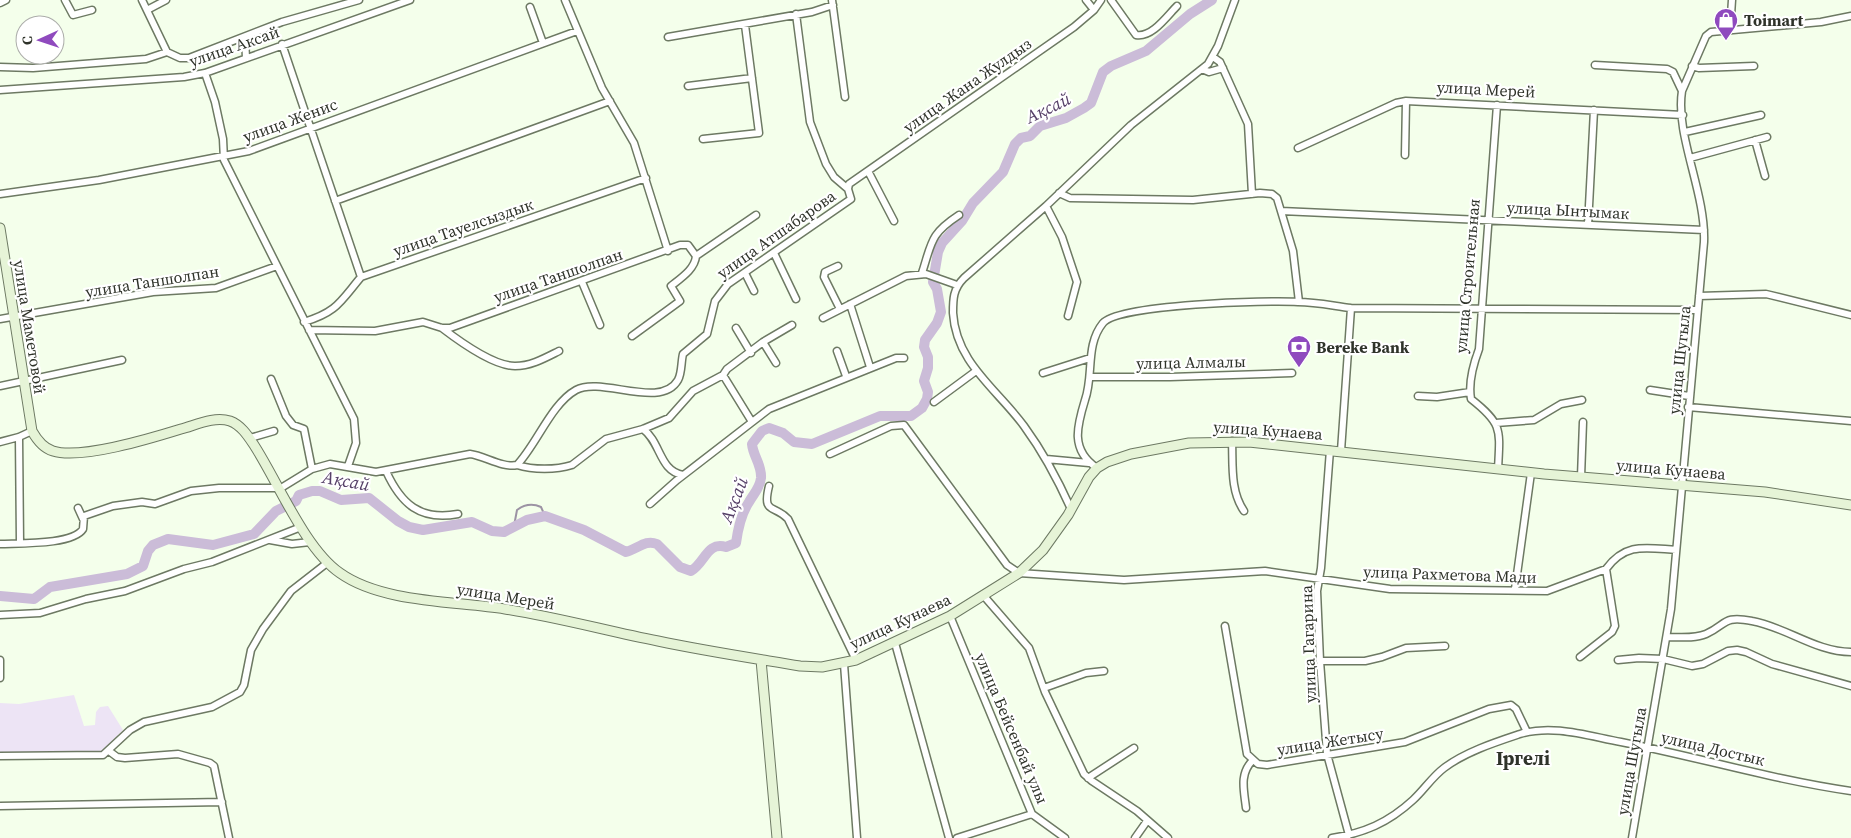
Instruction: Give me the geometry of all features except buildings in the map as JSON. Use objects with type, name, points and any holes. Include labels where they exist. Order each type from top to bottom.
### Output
[{"type":"main road","name":"улица Маметовой","points":[[0,228],[32,431]]},
{"type":"main road","points":[[32,431],[42,445],[61,453],[129,443],[211,420],[230,421],[238,425],[250,438],[281,488]]},
{"type":"main road","name":"улица Кунаева","points":[[761,660],[812,667],[844,664],[895,643],[950,616],[1019,572],[1054,537],[1089,477],[1093,466],[1131,454],[1189,442],[1232,441],[1341,451],[1498,469],[1765,492],[1851,505]]},
{"type":"main road","name":"улица Мерей","points":[[281,488],[310,542],[327,562],[352,581],[384,591],[505,609],[658,642],[761,660]]},
{"type":"main road","points":[[761,660],[776,838]]},
{"type":"street","points":[[0,3],[6,0]]},
{"type":"street","points":[[65,0],[73,15],[92,10]]},
{"type":"street","points":[[142,0],[167,52]]},
{"type":"street","points":[[147,10],[166,0]]},
{"type":"street","name":"улица Аксай","points":[[0,67],[33,68],[146,59],[167,52],[180,58],[189,58],[246,38],[290,19],[359,0]]},
{"type":"street","name":"улица Аксай","points":[[0,90],[184,77],[205,73],[410,0]]},
{"type":"street","points":[[565,0],[595,72],[634,144],[668,251]]},
{"type":"street","points":[[1086,0],[1094,10]]},
{"type":"street","name":"улица Жана Жулдыз","points":[[848,189],[849,184],[1074,27],[1094,10],[1101,0]]},
{"type":"street","points":[[1111,0],[1136,35],[1142,36],[1150,32],[1177,6]]},
{"type":"street","points":[[1071,509],[1046,459],[1024,425],[976,371],[961,348],[956,333],[953,302],[957,285],[1046,206],[1131,125],[1202,69],[1213,57],[1235,0]]},
{"type":"street","points":[[1730,30],[1732,0]]},
{"type":"street","points":[[668,37],[812,12],[832,2],[844,97]]},
{"type":"street","points":[[530,8],[542,43]]},
{"type":"street","points":[[796,14],[810,122],[826,164],[834,177],[848,189]]},
{"type":"street","name":"улица Шугыла","points":[[1632,838],[1667,637],[1704,230],[1704,218],[1685,132],[1682,90],[1706,36],[1710,32],[1821,22],[1851,16]]},
{"type":"street","points":[[703,139],[759,133],[745,25]]},
{"type":"street","name":"улица Женис","points":[[0,194],[99,180],[249,151],[577,31]]},
{"type":"street","points":[[246,38],[246,58]]},
{"type":"street","points":[[282,44],[361,277],[333,310],[325,315],[304,322]]},
{"type":"street","points":[[1213,57],[1223,68],[1248,124],[1252,194]]},
{"type":"street","points":[[1594,64],[1667,69],[1673,72],[1682,90]]},
{"type":"street","points":[[1692,66],[1699,68],[1754,66]]},
{"type":"street","points":[[1202,69],[1209,72],[1223,68]]},
{"type":"street","points":[[205,73],[215,102],[223,139],[222,155],[354,419],[356,443],[348,466]]},
{"type":"street","points":[[688,86],[752,78]]},
{"type":"street","points":[[336,201],[610,101]]},
{"type":"street","points":[[1405,155],[1406,101]]},
{"type":"street","name":"улица Мерей","points":[[1298,148],[1396,103],[1406,101],[1683,115]]},
{"type":"street","name":"улица Строительная","points":[[1470,392],[1472,368],[1479,349],[1497,105]]},
{"type":"street","points":[[1588,225],[1594,110]]},
{"type":"street","points":[[1685,132],[1761,115]]},
{"type":"street","points":[[1690,158],[1767,137]]},
{"type":"street","points":[[1755,140],[1765,176]]},
{"type":"street","points":[[868,171],[894,221]]},
{"type":"street","name":"улица Тауелсыздык","points":[[361,277],[646,178]]},
{"type":"street","name":"улица Атшабарова","points":[[517,465],[553,414],[574,391],[591,386],[657,392],[673,387],[680,377],[683,354],[710,330],[718,295],[728,284],[849,201],[852,195],[848,189]]},
{"type":"street","points":[[1059,193],[1070,198],[1193,200],[1252,194],[1272,194],[1277,198],[1293,251],[1299,302]]},
{"type":"street","points":[[1046,206],[1062,237],[1077,282],[1068,316]]},
{"type":"street","name":"улица Ынтымак","points":[[1281,211],[1704,230]]},
{"type":"street","points":[[632,336],[680,301],[671,286],[691,268],[696,256],[756,215]]},
{"type":"street","points":[[924,274],[930,244],[936,233],[959,215]]},
{"type":"street","name":"улица Таншолпан","points":[[308,330],[375,330],[424,322],[442,328],[450,328],[684,244],[688,245],[696,256]]},
{"type":"street","points":[[774,253],[796,299]]},
{"type":"street","name":"улица Таншолпан","points":[[0,319],[153,292],[216,288],[277,266]]},
{"type":"street","points":[[838,266],[825,272],[824,277],[840,309]]},
{"type":"street","points":[[745,273],[754,291]]},
{"type":"street","points":[[824,318],[906,276],[924,274],[957,285]]},
{"type":"street","points":[[582,282],[600,325]]},
{"type":"street","points":[[1699,296],[1766,294],[1851,314]]},
{"type":"street","points":[[1093,466],[1083,454],[1077,427],[1090,376],[1090,358],[1099,329],[1109,318],[1160,307],[1299,302],[1352,308],[1482,307],[1698,310]]},
{"type":"street","points":[[850,304],[870,367]]},
{"type":"street","points":[[1341,451],[1352,308]]},
{"type":"street","points":[[83,519],[88,514],[113,506],[142,502],[156,504],[191,491],[219,488],[281,488],[312,469],[330,464],[367,471],[386,471],[470,454],[504,464],[529,468],[566,467],[572,465],[606,439],[643,430],[669,418],[693,391],[723,375],[727,369],[751,353],[763,342],[792,325]]},
{"type":"street","points":[[442,328],[461,342],[508,365],[533,363],[559,350]]},
{"type":"street","points":[[736,328],[751,353]]},
{"type":"street","points":[[763,342],[776,363]]},
{"type":"street","points":[[837,350],[846,376]]},
{"type":"street","points":[[650,504],[683,475],[752,422],[784,402],[870,367],[904,358]]},
{"type":"street","points":[[1043,373],[1090,358]]},
{"type":"street","points":[[0,386],[122,360]]},
{"type":"street","points":[[934,402],[976,371]]},
{"type":"street","name":"улица Алмалы","points":[[1090,376],[1170,377],[1292,373]]},
{"type":"street","points":[[723,375],[752,422]]},
{"type":"street","points":[[271,379],[286,416],[293,425],[304,429],[312,469]]},
{"type":"street","points":[[1650,390],[1689,396]]},
{"type":"street","points":[[1418,396],[1437,397],[1470,392],[1471,398],[1486,411],[1496,423],[1500,432],[1498,469]]},
{"type":"street","points":[[1496,423],[1534,420],[1561,404],[1582,400]]},
{"type":"street","points":[[1688,407],[1851,421]]},
{"type":"street","points":[[1581,477],[1583,422]]},
{"type":"street","points":[[830,454],[891,426],[904,425],[909,429],[1007,565],[1019,572]]},
{"type":"street","points":[[643,430],[655,441],[666,465],[674,474],[683,475]]},
{"type":"street","points":[[0,442],[32,431]]},
{"type":"street","points":[[250,438],[274,431]]},
{"type":"street","points":[[19,437],[20,543]]},
{"type":"street","points":[[1232,441],[1234,488],[1238,502],[1244,511]]},
{"type":"street","name":"улица Гагарина","points":[[1330,450],[1320,580],[1317,591],[1320,661],[1327,754],[1349,835]]},
{"type":"street","points":[[1046,459],[1093,466]]},
{"type":"street","points":[[386,471],[394,488],[404,501],[414,509],[434,516],[458,514]]},
{"type":"street","points":[[1515,589],[1531,472]]},
{"type":"street","points":[[769,486],[767,505],[770,509],[788,519],[856,660]]},
{"type":"street","points":[[0,544],[59,540],[74,536],[83,529],[83,519],[78,508]]},
{"type":"street","points":[[0,615],[40,613],[86,599],[125,591],[301,527]]},
{"type":"street","points":[[269,540],[292,544],[310,542]]},
{"type":"street","points":[[1580,657],[1612,632],[1616,626],[1606,569],[1614,558],[1629,549],[1676,550]]},
{"type":"street","points":[[0,756],[91,757],[103,755],[130,730],[144,722],[212,707],[240,692],[244,685],[251,650],[263,629],[291,591],[327,562]]},
{"type":"street","name":"улица Рахметова Мади","points":[[1019,572],[1124,580],[1265,571],[1390,589],[1515,589],[1547,591],[1606,569]]},
{"type":"street","points":[[983,595],[1029,648],[1044,688],[1084,774],[1137,811],[1168,838]]},
{"type":"street","name":"улица Бейсенбай улы","points":[[950,616],[1032,814],[1065,838]]},
{"type":"street","points":[[1667,637],[1693,637],[1706,634],[1725,621],[1732,619],[1752,621],[1777,628],[1830,650],[1851,652]]},
{"type":"street","points":[[1225,626],[1247,754],[1253,760],[1245,768],[1243,779],[1246,808]]},
{"type":"street","points":[[895,643],[949,838]]},
{"type":"street","points":[[1320,661],[1365,661],[1406,648],[1445,646]]},
{"type":"street","points":[[1618,660],[1639,658],[1663,659],[1692,666],[1703,664],[1728,651],[1737,650],[1772,664],[1851,686]]},
{"type":"street","points":[[0,660],[0,678]]},
{"type":"street","points":[[844,664],[857,838]]},
{"type":"street","points":[[1044,688],[1086,673],[1104,672]]},
{"type":"street","name":"улица Жетысу","points":[[1253,760],[1267,765],[1405,742],[1489,709],[1511,705],[1516,709],[1527,732]]},
{"type":"street","name":"улица Достык","points":[[1332,838],[1370,830],[1412,801],[1443,768],[1461,758],[1527,732],[1550,730],[1647,748],[1851,791]]},
{"type":"street","points":[[1088,778],[1134,748]]},
{"type":"street","points":[[109,751],[117,757],[125,758],[178,754],[210,763],[214,766],[229,838]]},
{"type":"street","points":[[0,806],[222,802]]},
{"type":"street","points":[[957,838],[1032,814]]},
{"type":"street","points":[[1135,838],[1147,821]]},
{"type":"shaded area","points":[[74,695],[84,726],[95,725],[96,712],[100,707],[108,706],[123,730],[102,751],[90,753],[0,753],[0,703],[19,704]]},
{"type":"waterway","name":"Ақсай","points":[[0,596],[34,599],[50,587],[127,574],[143,566],[148,551],[153,545],[168,539],[213,545],[254,534],[276,511],[296,501],[299,495],[312,491],[320,491],[341,500],[369,498],[398,521],[409,527],[423,530],[472,522],[492,531],[504,532],[527,520],[545,516],[584,530],[626,552],[645,544],[657,544],[680,567],[691,571],[714,547],[726,547],[736,543],[742,516],[760,482],[761,473],[752,444],[762,431],[769,428],[783,433],[794,442],[812,444],[880,416],[911,416],[922,408],[927,399],[928,392],[924,381],[928,368],[928,357],[924,347],[925,340],[937,323],[941,312],[937,289],[933,282],[938,252],[942,243],[962,221],[973,203],[1003,172],[1015,144],[1021,138],[1030,136],[1040,126],[1066,118],[1091,103],[1103,72],[1111,66],[1146,51],[1190,14],[1212,0]]},
{"type":"waterway","points":[[514,526],[517,510],[526,505],[541,507],[545,516]]},
{"type":"place","name":"Toimart","points":[[1726,41]]},
{"type":"place","name":"Bereke Bank","points":[[1299,368]]},
{"type":"district","name":"Іргелі","points":[[1523,758]]}]
